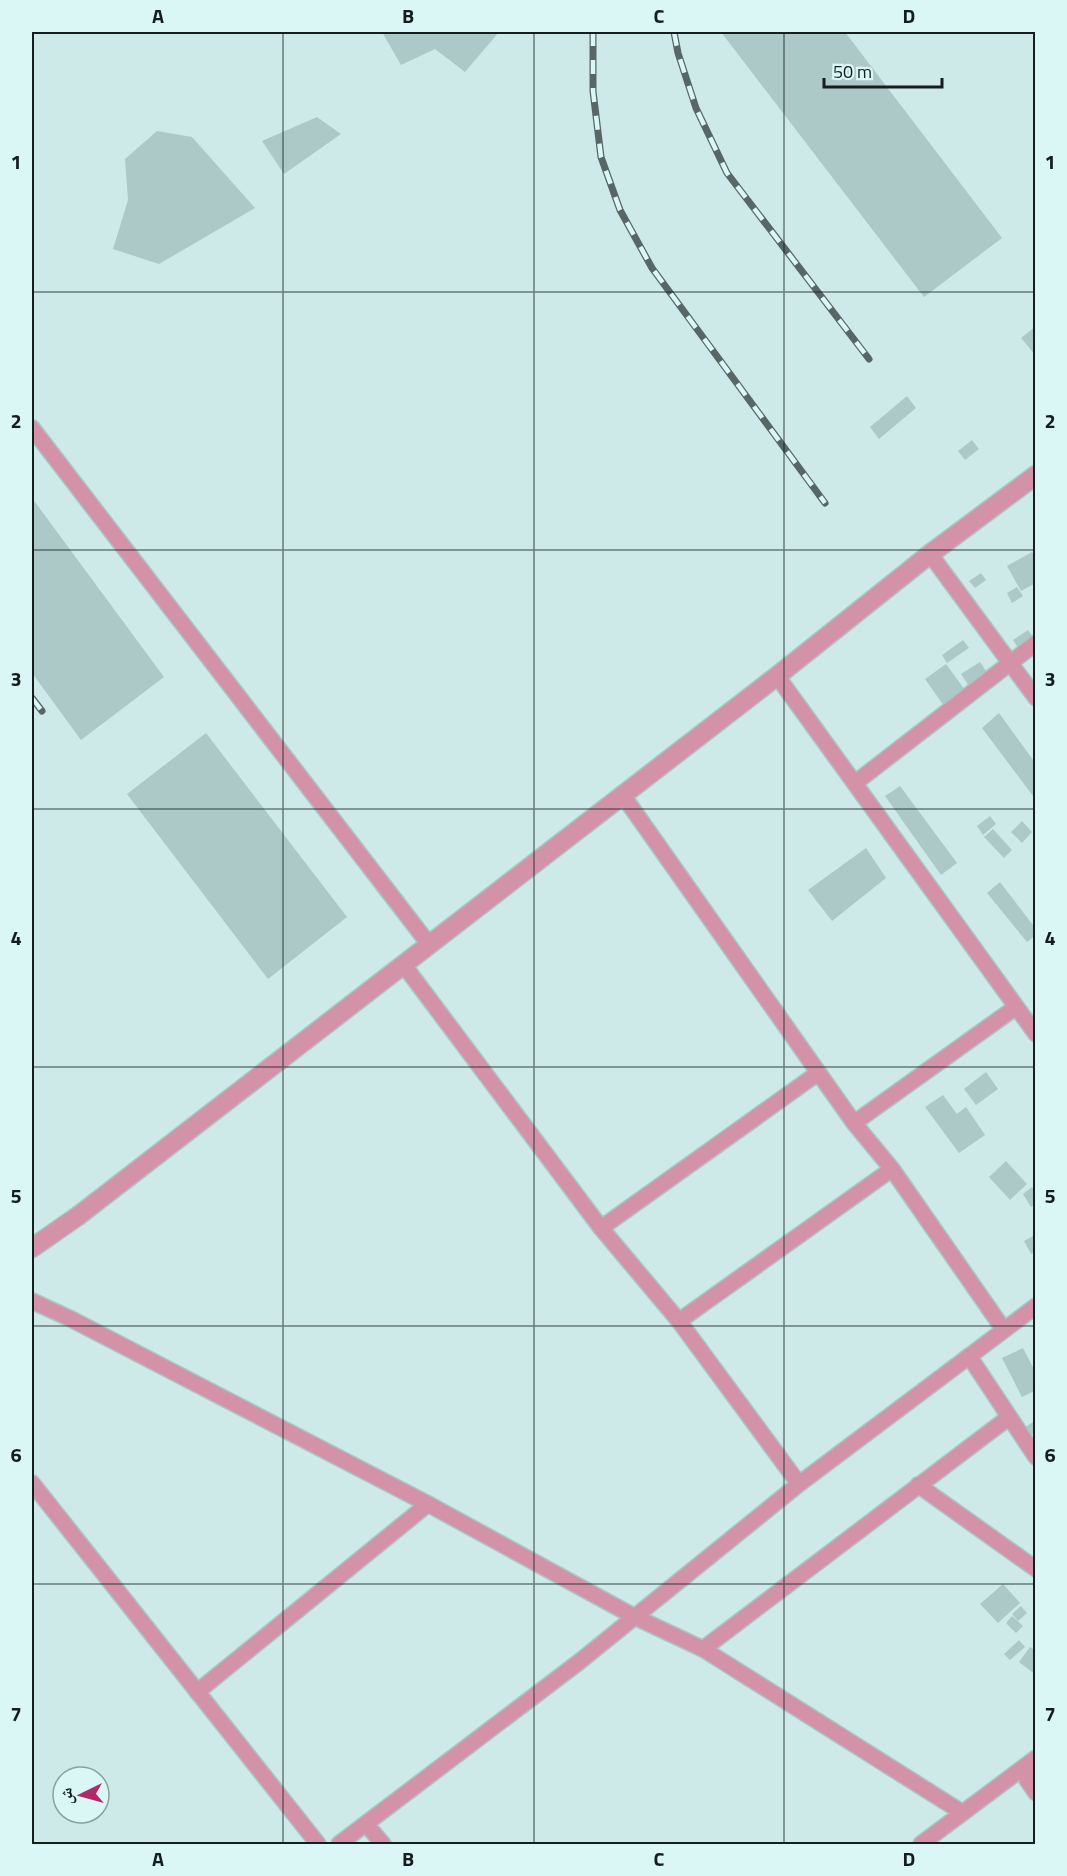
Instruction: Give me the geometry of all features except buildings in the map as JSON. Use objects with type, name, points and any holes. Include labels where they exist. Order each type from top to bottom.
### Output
[{"type":"street","points":[[32,428],[428,943]]},
{"type":"street","points":[[32,1248],[78,1216],[428,943],[777,676],[930,554],[1035,475]]},
{"type":"street","points":[[930,554],[1035,698]]},
{"type":"street","points":[[855,783],[1035,643]]},
{"type":"street","points":[[777,676],[1035,1034]]},
{"type":"street","points":[[622,794],[818,1073],[854,1123],[892,1169],[1005,1329]]},
{"type":"street","points":[[403,964],[601,1228],[679,1321],[799,1484]]},
{"type":"street","points":[[854,1123],[1016,1006]]},
{"type":"street","points":[[601,1228],[818,1073]]},
{"type":"street","points":[[679,1321],[892,1169]]},
{"type":"street","points":[[32,1301],[428,1504],[635,1617],[703,1650],[963,1812]]},
{"type":"street","points":[[339,1845],[635,1617],[799,1484],[1035,1306]]},
{"type":"street","points":[[969,1356],[1035,1457]]},
{"type":"street","points":[[703,1650],[1008,1418]]},
{"type":"street","points":[[32,1483],[318,1845]]},
{"type":"street","points":[[918,1485],[1035,1569]]},
{"type":"street","points":[[197,1692],[428,1504]]},
{"type":"street","points":[[921,1845],[1034,1759]]},
{"type":"street","points":[[1034,1759],[1027,1780],[1035,1793]]},
{"type":"street","points":[[366,1824],[383,1845]]},
{"type":"railway","points":[[593,32],[593,91],[601,157],[620,210],[652,268],[825,503]]},
{"type":"railway","points":[[674,32],[678,53],[696,108],[727,173],[869,359]]},
{"type":"railway","points":[[32,698],[42,711]]}]
